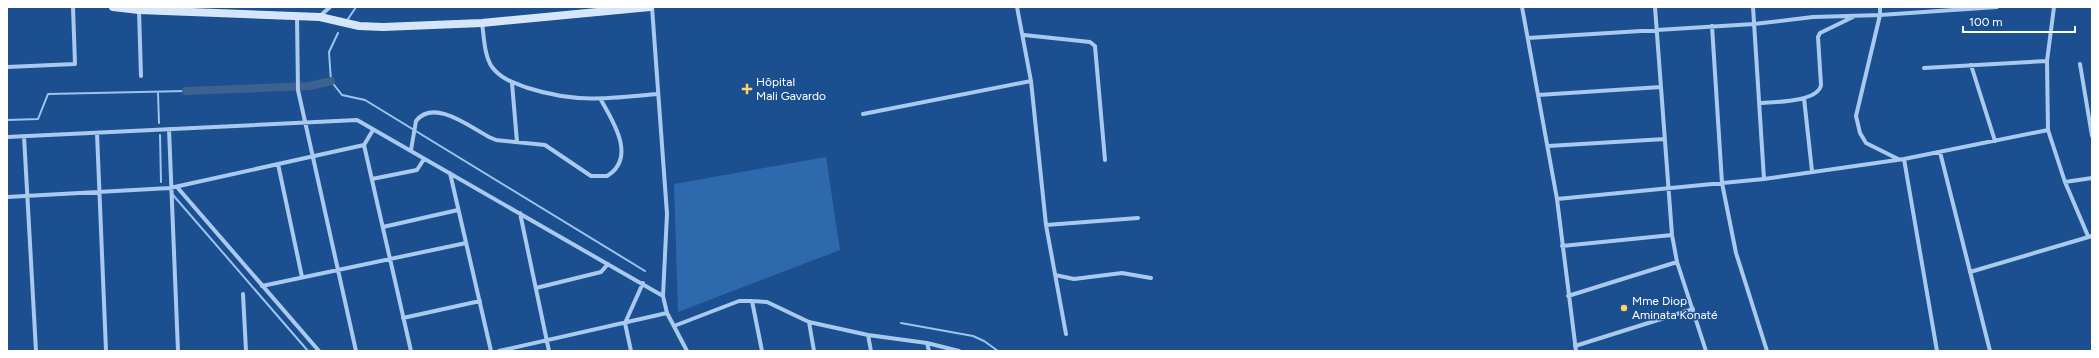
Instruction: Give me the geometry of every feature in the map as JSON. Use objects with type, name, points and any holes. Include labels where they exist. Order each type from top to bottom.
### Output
[{"type":"street","points":[[7,67],[75,64],[73,7]]},
{"type":"street","points":[[113,7],[139,10],[320,17],[355,25],[382,27],[482,22],[588,10],[651,7],[667,214],[663,296],[667,313],[687,351]]},
{"type":"street","points":[[320,17],[330,7]]},
{"type":"street","points":[[1017,7],[1024,35],[1046,225],[1066,334]]},
{"type":"street","points":[[1522,7],[1557,199],[1568,296],[1576,348],[1693,309]]},
{"type":"street","points":[[1655,7],[1672,235],[1678,262],[1706,351]]},
{"type":"street","points":[[1753,7],[1764,179]]},
{"type":"street","points":[[1880,7],[1880,15],[1856,116],[1860,133],[1866,143],[1898,160]]},
{"type":"street","points":[[1528,38],[1754,24],[1813,17],[1880,15],[1997,7]]},
{"type":"street","points":[[1970,272],[2090,236],[2065,182],[2048,130],[2048,61],[2054,7]]},
{"type":"street","points":[[139,10],[141,76]]},
{"type":"street","points":[[296,16],[298,90],[356,351]]},
{"type":"street","points":[[1759,103],[1804,98],[1817,94],[1820,90],[1818,37],[1820,33],[1855,16]]},
{"type":"street","points":[[482,22],[486,51],[491,65],[499,75],[512,83],[547,94],[601,100],[657,94]]},
{"type":"street","points":[[1712,26],[1722,183],[1736,253],[1767,351]]},
{"type":"street","points":[[1024,35],[1090,42],[1095,46],[1105,160]]},
{"type":"street","points":[[1924,68],[2048,61]]},
{"type":"street","points":[[2080,64],[2092,136]]},
{"type":"street","points":[[1971,65],[1995,141]]},
{"type":"street","points":[[863,114],[1030,81]]},
{"type":"street","points":[[512,83],[517,142]]},
{"type":"street","points":[[1538,95],[1661,88]]},
{"type":"street","points":[[1804,98],[1812,171]]},
{"type":"street","points":[[410,150],[416,121],[429,112],[441,111],[496,140],[545,145],[591,176],[607,176],[619,166],[622,149],[617,128],[601,100]]},
{"type":"street","points":[[7,137],[357,120],[643,283],[663,296]]},
{"type":"street","points":[[169,129],[170,188],[178,351]]},
{"type":"street","points":[[373,130],[364,145],[411,351]]},
{"type":"street","points":[[1557,199],[1764,179],[1904,159],[2048,130]]},
{"type":"street","points":[[97,133],[106,351]]},
{"type":"street","points":[[24,136],[36,351]]},
{"type":"street","points":[[1548,146],[1665,139]]},
{"type":"street","points":[[7,197],[177,187],[364,145]]},
{"type":"street","points":[[1940,152],[1990,351]]},
{"type":"street","points":[[372,178],[418,170],[424,159]]},
{"type":"street","points":[[1904,159],[1937,351]]},
{"type":"street","points":[[278,164],[302,277]]},
{"type":"street","points":[[450,173],[491,351]]},
{"type":"street","points":[[2065,182],[2092,178]]},
{"type":"street","points":[[177,187],[318,351]]},
{"type":"street","points":[[383,228],[458,210]]},
{"type":"street","points":[[520,213],[549,351]]},
{"type":"street","points":[[1046,225],[1138,218]]},
{"type":"street","points":[[1562,246],[1672,235]]},
{"type":"street","points":[[262,286],[466,243]]},
{"type":"street","points":[[1568,296],[1678,262]]},
{"type":"street","points":[[536,288],[600,272],[608,264]]},
{"type":"street","points":[[1055,275],[1074,279],[1122,273],[1151,278]]},
{"type":"street","points":[[631,351],[625,323],[643,283]]},
{"type":"street","points":[[243,294],[246,351]]},
{"type":"street","points":[[674,326],[739,300],[766,302],[809,322],[868,335],[928,343],[959,351]]},
{"type":"street","points":[[752,301],[762,351]]},
{"type":"street","points":[[404,318],[480,302]]},
{"type":"street","points":[[499,351],[667,313]]},
{"type":"street","points":[[809,322],[814,351]]},
{"type":"street","points":[[868,335],[871,351]]},
{"type":"street","points":[[928,343],[929,351]]},
{"type":"shaded area","points":[[826,157],[840,250],[678,312],[674,184]]},
{"type":"waterway","points":[[348,19],[356,7]]},
{"type":"waterway","points":[[338,33],[329,52],[331,81],[342,95],[365,100],[645,271]]},
{"type":"waterway","points":[[186,91],[310,86],[331,81]]},
{"type":"waterway","points":[[7,120],[38,119],[48,94],[186,91]]},
{"type":"waterway","points":[[158,93],[159,123]]},
{"type":"waterway","points":[[160,135],[161,182]]},
{"type":"waterway","points":[[173,195],[308,351]]},
{"type":"waterway","points":[[901,323],[973,336],[984,341],[998,351]]},
{"type":"place","name":"Hôpital Mali Gavardo","points":[[747,89]]},
{"type":"place","name":"Mme Diop Aminata Konaté","points":[[1624,308]]}]
